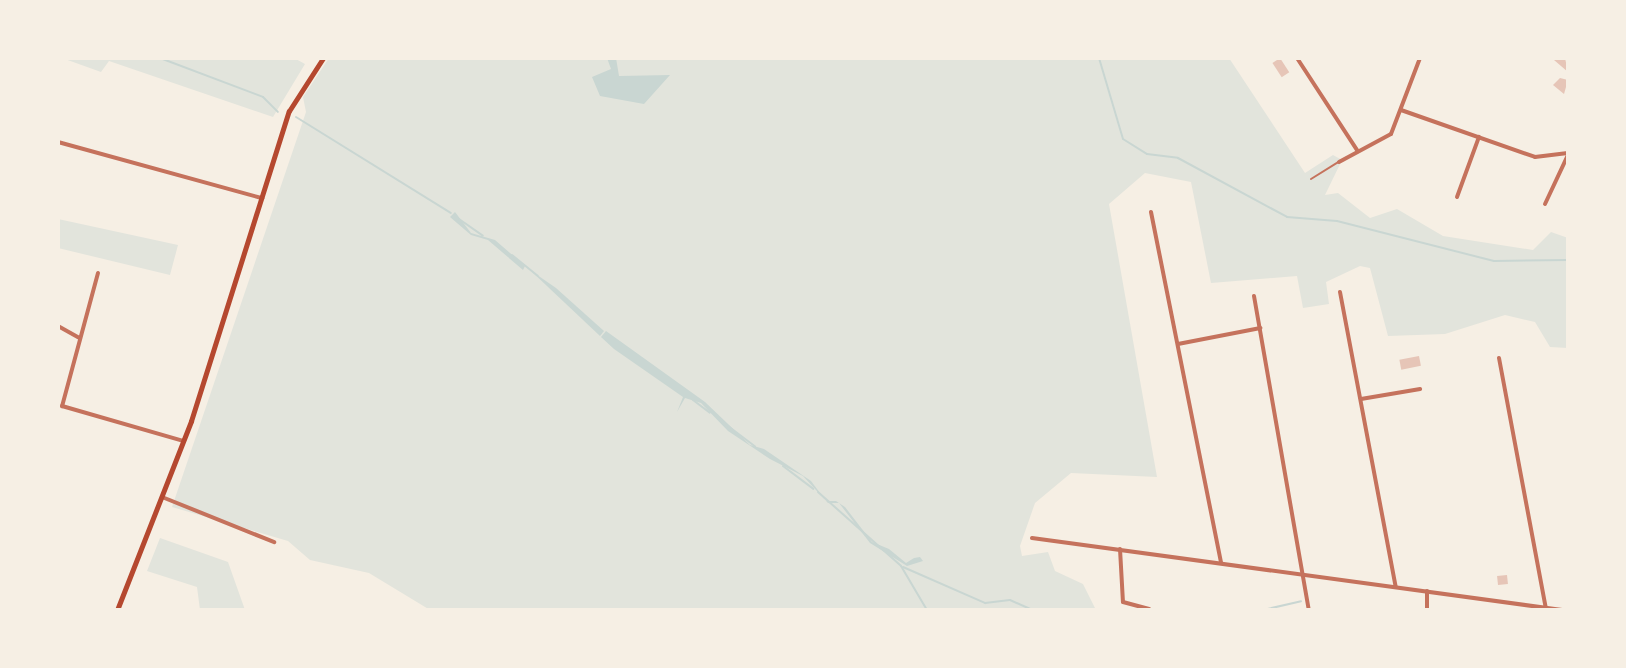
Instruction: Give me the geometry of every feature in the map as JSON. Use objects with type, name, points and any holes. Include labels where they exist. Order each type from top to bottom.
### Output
[{"type":"main road","points":[[117,610],[183,441],[289,111],[323,58]]},
{"type":"street","points":[[1297,58],[1357,150]]},
{"type":"street","points":[[1339,162],[1357,150],[1387,139],[1420,58]]},
{"type":"street","points":[[1401,110],[1543,158],[1568,154]]},
{"type":"street","points":[[1457,197],[1479,137]]},
{"type":"street","points":[[58,142],[262,198]]},
{"type":"street","points":[[1545,204],[1568,154]]},
{"type":"street","points":[[1151,212],[1221,563]]},
{"type":"street","points":[[98,273],[60,392],[66,410],[183,441]]},
{"type":"street","points":[[1340,292],[1396,587]]},
{"type":"street","points":[[1254,296],[1306,574],[1309,610]]},
{"type":"street","points":[[58,326],[78,337]]},
{"type":"street","points":[[1178,344],[1260,328]]},
{"type":"street","points":[[1499,358],[1546,608]]},
{"type":"street","points":[[1361,399],[1420,389]]},
{"type":"street","points":[[162,497],[274,542]]},
{"type":"street","points":[[1032,538],[1562,610]]},
{"type":"street","points":[[1120,549],[1123,602],[1149,609]]},
{"type":"street","points":[[1427,591],[1427,610]]},
{"type":"lane","points":[[1311,179],[1339,162]]},
{"type":"shaded area","points":[[62,58],[294,58],[305,64],[273,117],[109,61],[101,72]]},
{"type":"shaded area","points":[[329,58],[1229,58],[1305,173],[1333,155],[1342,160],[1325,195],[1338,193],[1370,218],[1397,209],[1443,236],[1533,250],[1551,232],[1568,238],[1568,348],[1550,347],[1535,322],[1505,315],[1445,334],[1388,336],[1370,268],[1360,266],[1326,282],[1329,304],[1303,308],[1297,276],[1211,283],[1191,182],[1145,173],[1109,204],[1157,477],[1071,473],[1035,503],[1020,546],[1022,556],[1048,552],[1055,571],[1083,584],[1096,610],[430,610],[369,573],[310,560],[288,541],[172,507],[306,112],[303,97]]},
{"type":"shaded area","points":[[607,58],[616,58],[619,76],[670,75],[644,104],[600,96],[592,77],[611,69]]},
{"type":"shaded area","points":[[455,212],[471,233],[495,240],[525,266],[523,270],[488,240],[471,235],[450,217]]},
{"type":"shaded area","points":[[58,219],[178,245],[170,275],[58,248]]},
{"type":"shaded area","points":[[530,270],[556,288],[604,331],[600,336]]},
{"type":"shaded area","points":[[606,331],[705,402],[750,445],[764,449],[811,481],[825,500],[803,476],[770,459],[728,431],[701,403],[685,398],[677,412],[683,397],[614,349],[601,337]]},
{"type":"shaded area","points":[[839,503],[872,542],[889,549],[906,563],[920,557],[923,561],[907,566],[870,543]]},
{"type":"shaded area","points":[[160,538],[228,562],[245,610],[200,610],[197,587],[147,571]]},
{"type":"building","points":[[1280,58],[1289,72],[1282,77],[1272,63]]},
{"type":"building","points":[[1546,58],[1565,58],[1568,72],[1554,60]]},
{"type":"building","points":[[1560,78],[1568,80],[1564,94],[1553,85]]},
{"type":"building","points":[[1419,356],[1421,366],[1401,370],[1399,360]]},
{"type":"building","points":[[1507,575],[1508,584],[1498,585],[1497,576]]},
{"type":"waterway","points":[[160,58],[263,97],[278,112]]},
{"type":"waterway","points":[[1099,58],[1123,139],[1147,154],[1178,158],[1287,217],[1337,221],[1494,261],[1568,260]]},
{"type":"waterway","points":[[296,117],[451,213]]},
{"type":"waterway","points":[[459,219],[483,236]]},
{"type":"waterway","points":[[512,255],[538,276]]},
{"type":"waterway","points":[[693,400],[710,413]]},
{"type":"waterway","points":[[728,426],[755,446]]},
{"type":"waterway","points":[[783,466],[813,489]]},
{"type":"waterway","points":[[818,492],[901,566],[927,610]]},
{"type":"waterway","points":[[903,567],[985,603],[1010,600],[1032,610]]},
{"type":"waterway","points":[[1263,610],[1301,601]]}]
